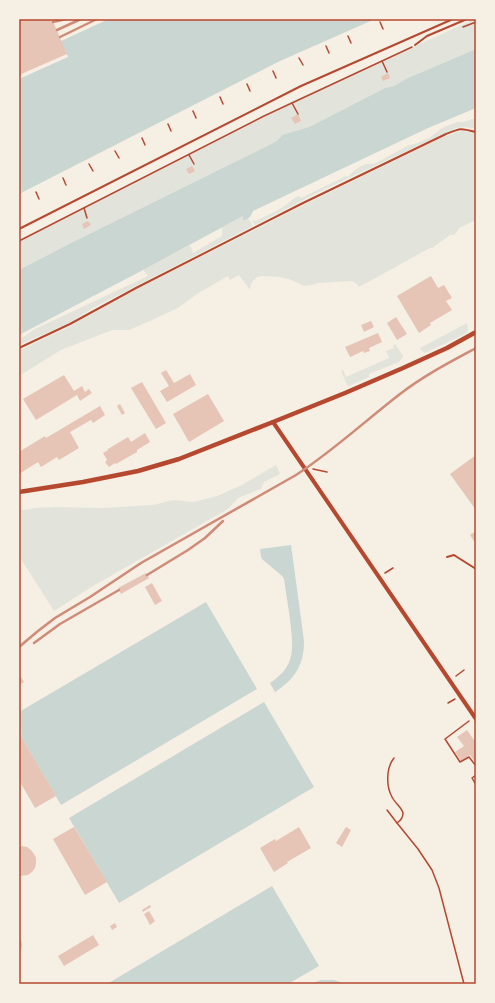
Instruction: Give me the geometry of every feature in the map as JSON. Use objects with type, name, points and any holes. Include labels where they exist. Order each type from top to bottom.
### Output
[{"type":"street","points":[[19,492],[83,482],[138,471],[179,458],[273,422],[403,368],[447,348],[476,332]]},
{"type":"street","points":[[273,422],[476,719]]},
{"type":"lane","points":[[19,229],[301,86],[453,19]]},
{"type":"lane","points":[[415,45],[427,36],[467,19]]},
{"type":"lane","points":[[19,348],[70,324],[136,288],[301,204],[454,130],[463,128],[476,132]]},
{"type":"lane","points":[[446,557],[454,555],[476,569]]},
{"type":"path","points":[[380,22],[383,30]]},
{"type":"path","points":[[462,27],[476,22]]},
{"type":"path","points":[[348,36],[352,43]]},
{"type":"path","points":[[19,241],[264,116],[415,45]]},
{"type":"path","points":[[326,46],[329,53]]},
{"type":"path","points":[[300,58],[303,65]]},
{"type":"path","points":[[382,61],[386,72]]},
{"type":"path","points":[[273,71],[276,78]]},
{"type":"path","points":[[247,84],[250,91]]},
{"type":"path","points":[[220,97],[224,104]]},
{"type":"path","points":[[292,103],[298,114]]},
{"type":"path","points":[[193,111],[196,118]]},
{"type":"path","points":[[168,124],[171,131]]},
{"type":"path","points":[[142,138],[145,145]]},
{"type":"path","points":[[116,151],[119,158]]},
{"type":"path","points":[[189,154],[194,164]]},
{"type":"path","points":[[89,164],[93,171]]},
{"type":"path","points":[[63,178],[66,185]]},
{"type":"path","points":[[36,192],[40,199]]},
{"type":"path","points":[[84,208],[87,218]]},
{"type":"path","points":[[313,469],[327,472]]},
{"type":"path","points":[[385,573],[393,568]]},
{"type":"path","points":[[456,676],[464,670]]},
{"type":"path","points":[[469,721],[445,739],[460,762],[469,757],[476,766]]},
{"type":"path","points":[[394,758],[389,768],[388,777],[389,787],[393,798],[403,814],[402,818],[397,823]]},
{"type":"path","points":[[476,776],[472,778],[476,785]]},
{"type":"path","points":[[387,810],[426,860],[434,876],[447,916],[464,984]]},
{"type":"shaded area","points":[[109,19],[375,19],[280,61],[19,194],[19,79],[68,57],[61,41]]},
{"type":"shaded area","points":[[475,19],[476,49],[408,78],[394,86],[385,88],[309,127],[282,135],[277,141],[19,270],[19,240],[297,99]]},
{"type":"shaded area","points":[[476,49],[476,108],[428,128],[253,211],[247,219],[243,221],[243,216],[19,335],[19,270],[277,141],[282,135],[309,127],[385,88],[394,86],[408,78]]},
{"type":"shaded area","points":[[476,118],[476,129],[465,127],[456,128],[319,192],[255,225],[252,220],[256,221],[286,205],[299,196],[301,198],[346,176],[348,177],[356,169],[363,165],[371,163],[374,164],[409,145],[429,138],[442,128],[457,122],[463,122]]},
{"type":"shaded area","points":[[462,131],[476,133],[476,220],[459,228],[454,235],[450,235],[432,248],[359,287],[352,281],[319,283],[305,286],[289,279],[262,276],[257,277],[253,281],[250,290],[239,275],[230,280],[228,276],[197,294],[178,308],[129,330],[112,330],[61,350],[19,376],[19,350],[67,328],[127,294],[308,203],[443,137]]},
{"type":"shaded area","points":[[244,216],[243,221],[248,218],[253,226],[93,308],[69,323],[19,345],[19,340],[35,329],[148,276],[143,270],[190,245],[193,253],[222,236],[222,227]]},
{"type":"shaded area","points":[[467,323],[467,333],[425,353],[420,348]]},
{"type":"shaded area","points":[[395,344],[403,356],[399,362],[369,374],[369,377],[349,386],[347,385],[341,371],[343,370],[346,377],[389,358],[386,351],[394,348],[393,346]]},
{"type":"shaded area","points":[[276,465],[280,474],[264,482],[261,489],[238,498],[228,509],[93,586],[54,611],[19,556],[19,511],[54,507],[102,508],[153,505],[173,500],[193,502],[217,496],[240,486]]},
{"type":"shaded area","points":[[291,545],[304,650],[297,671],[288,682],[275,692],[270,683],[285,669],[291,655],[292,639],[290,619],[284,579],[262,559],[260,549]]},
{"type":"shaded area","points":[[206,602],[257,689],[61,805],[19,733],[19,712]]},
{"type":"shaded area","points":[[264,702],[314,787],[119,903],[69,818]]},
{"type":"shaded area","points":[[272,886],[319,966],[288,984],[107,984]]},
{"type":"shaded area","points":[[321,980],[334,980],[346,984],[311,984]]},
{"type":"building","points":[[19,19],[52,19],[67,54],[19,75]]},
{"type":"building","points":[[388,73],[390,78],[383,81],[381,77]]},
{"type":"building","points":[[298,114],[301,121],[295,124],[291,118]]},
{"type":"building","points":[[192,166],[195,171],[189,174],[186,169]]},
{"type":"building","points":[[88,221],[91,225],[84,229],[82,224]]},
{"type":"building","points":[[431,276],[438,288],[444,285],[452,298],[446,301],[452,310],[430,323],[431,325],[419,333],[397,296]]},
{"type":"building","points":[[396,317],[407,334],[397,340],[387,323]]},
{"type":"building","points":[[371,321],[374,327],[364,332],[361,325]]},
{"type":"building","points":[[378,333],[382,342],[369,348],[370,351],[364,353],[363,351],[350,357],[345,347]]},
{"type":"building","points":[[166,370],[174,383],[190,374],[196,385],[167,402],[160,391],[169,386],[161,373]]},
{"type":"building","points":[[64,375],[74,391],[82,386],[85,392],[89,389],[92,393],[80,401],[77,395],[36,420],[23,399]]},
{"type":"building","points":[[142,382],[166,423],[156,429],[131,388]]},
{"type":"building","points":[[208,394],[224,421],[189,442],[173,414]]},
{"type":"building","points":[[120,404],[125,413],[122,415],[117,406]]},
{"type":"building","points":[[100,406],[105,415],[93,423],[91,420],[70,432],[79,448],[59,460],[57,457],[41,467],[38,462],[19,474],[19,452]]},
{"type":"building","points":[[145,433],[150,442],[137,450],[137,452],[109,467],[105,462],[107,460],[103,453],[128,437],[131,442]]},
{"type":"building","points":[[476,455],[476,510],[450,474]]},
{"type":"building","points":[[476,531],[476,544],[470,535]]},
{"type":"building","points":[[146,573],[149,578],[121,594],[118,588]]},
{"type":"building","points":[[152,583],[162,601],[155,605],[145,587]]},
{"type":"building","points":[[19,674],[24,682],[19,685]]},
{"type":"building","points":[[467,730],[476,743],[476,764],[470,755],[461,761],[455,752],[464,746],[457,737]]},
{"type":"building","points":[[19,733],[56,796],[35,808],[19,780]]},
{"type":"building","points":[[74,827],[107,882],[85,895],[53,839]]},
{"type":"building","points":[[299,827],[311,848],[287,862],[288,863],[274,872],[260,848],[275,839],[276,841]]},
{"type":"building","points":[[346,827],[351,830],[342,847],[336,843]]},
{"type":"building","points":[[22,846],[31,850],[36,858],[36,863],[32,872],[28,875],[19,876],[19,847]]},
{"type":"building","points":[[150,905],[151,907],[143,912],[142,910]]},
{"type":"building","points":[[149,911],[155,921],[150,925],[144,914]]},
{"type":"building","points":[[115,923],[117,927],[112,930],[110,926]]},
{"type":"building","points":[[19,935],[22,947],[19,954]]},
{"type":"building","points":[[93,935],[99,945],[64,966],[58,956]]},
{"type":"railway","points":[[53,22],[66,19]]},
{"type":"railway","points":[[57,30],[81,19]]},
{"type":"railway","points":[[60,37],[97,19]]},
{"type":"railway","points":[[19,647],[55,618],[141,563],[310,466],[409,387],[476,348]]},
{"type":"railway","points":[[147,575],[205,538],[223,521]]},
{"type":"railway","points":[[34,643],[60,624],[119,590]]}]
